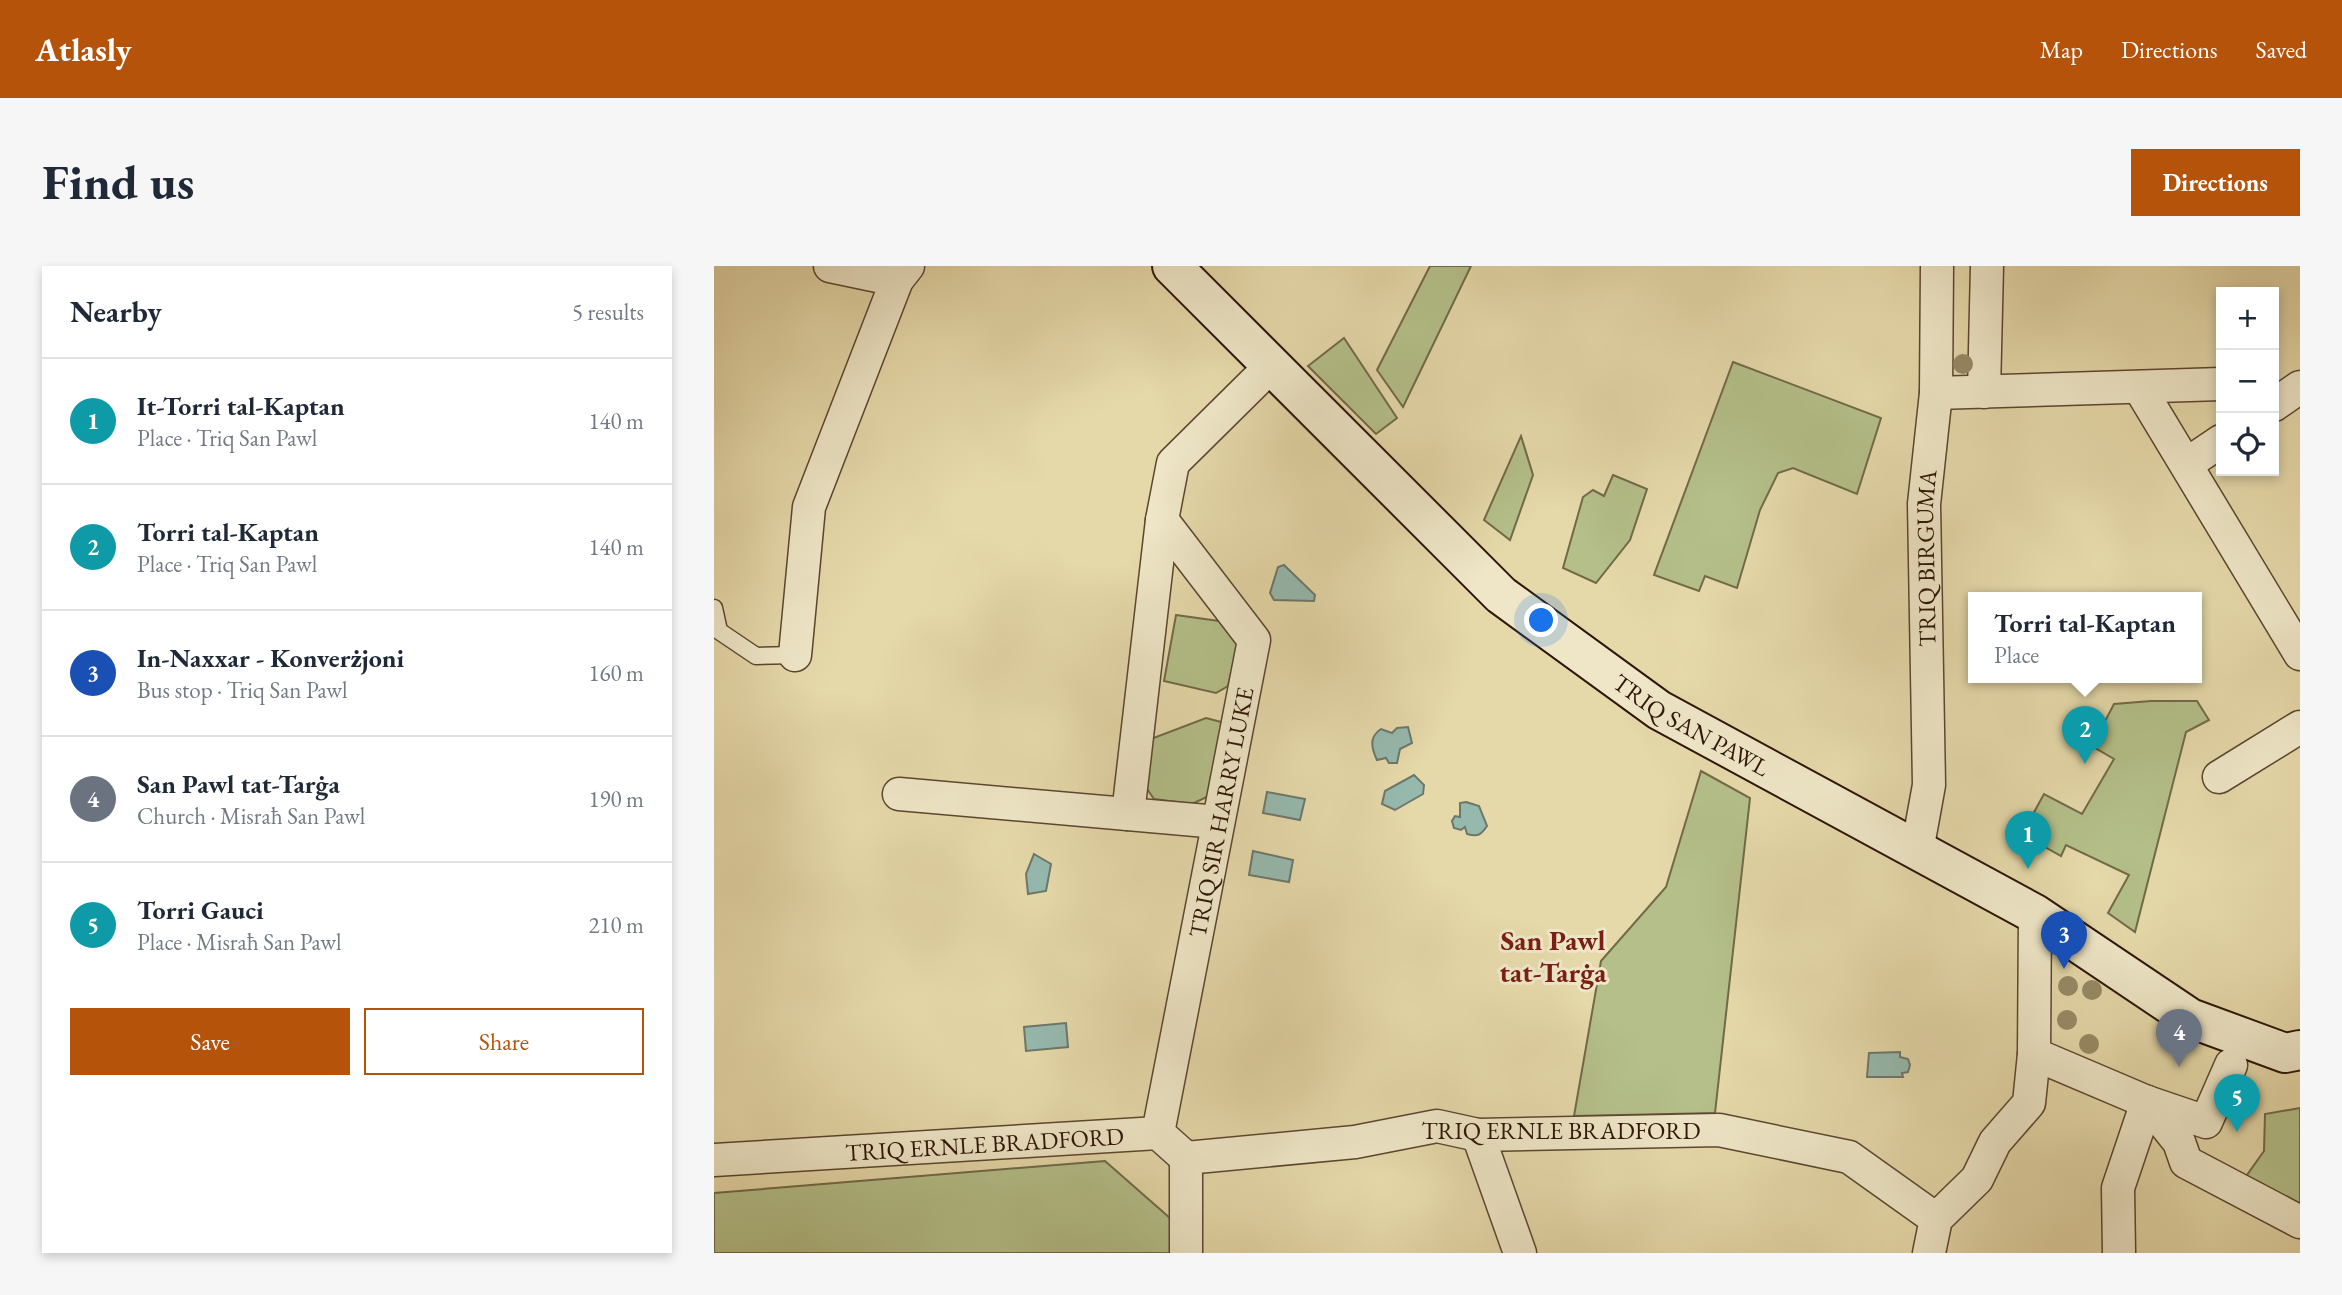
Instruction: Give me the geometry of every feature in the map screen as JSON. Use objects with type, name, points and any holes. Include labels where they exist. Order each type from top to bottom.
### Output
[{"type":"main road","name":"TRIQ SAN PAWL","points":[[1172,266],[1501,595],[1659,710],[2035,914],[2190,1018],[2285,1053],[2300,1050]]},
{"type":"street","points":[[796,655],[809,507],[903,273],[830,266]]},
{"type":"street","name":"TRIQ BIRGUMA","points":[[1916,851],[1928,785],[1924,504],[1936,393],[1937,266]]},
{"type":"street","points":[[1983,392],[1987,266]]},
{"type":"street","points":[[1128,814],[1162,520],[1173,463],[1271,366]]},
{"type":"street","points":[[2279,383],[2300,384]]},
{"type":"street","points":[[1936,393],[2216,384]]},
{"type":"street","points":[[2279,401],[2300,384]]},
{"type":"street","points":[[2139,387],[2300,654]]},
{"type":"street","points":[[2187,464],[2216,444]]},
{"type":"street","name":"TRIQ SIR HARRY LUKE","points":[[1158,1133],[1254,640],[1162,520]]},
{"type":"street","points":[[2219,777],[2300,727]]},
{"type":"street","points":[[899,794],[1218,822]]},
{"type":"street","points":[[1929,1253],[1936,1219],[1977,1179],[1995,1142],[2029,1103],[2034,1054],[2035,914]]},
{"type":"street","points":[[2034,1054],[2147,1102],[2206,1122],[2231,1065]]},
{"type":"street","points":[[2147,1102],[2179,1142],[2186,1162],[2300,1222]]},
{"type":"street","points":[[2119,1253],[2118,1188],[2147,1102]]},
{"type":"street","name":"TRIQ ERNLE BRADFORD","points":[[714,1160],[1158,1133],[1186,1158],[1355,1142],[1437,1126],[1478,1135],[1719,1130],[1849,1157],[1936,1219]]},
{"type":"street","points":[[1478,1135],[1520,1253]]},
{"type":"street","points":[[1186,1158],[1186,1253]]},
{"type":"lane","points":[[714,608],[719,631],[755,656],[796,655]]},
{"type":"green space","points":[[1430,266],[1471,266],[1403,407],[1377,370]]},
{"type":"green space","points":[[1344,338],[1397,418],[1376,434],[1308,366]]},
{"type":"green space","points":[[1733,362],[1881,418],[1857,494],[1793,468],[1778,473],[1760,510],[1737,588],[1705,576],[1699,591],[1654,575]]},
{"type":"green space","points":[[1521,436],[1533,475],[1510,540],[1484,520]]},
{"type":"green space","points":[[1613,475],[1647,489],[1630,540],[1596,583],[1563,568],[1583,497],[1593,490],[1604,496]]},
{"type":"green space","points":[[1176,615],[1219,621],[1239,640],[1228,686],[1216,693],[1164,681]]},
{"type":"green space","points":[[2197,701],[2209,720],[2186,732],[2135,932],[2108,913],[2129,875],[2066,845],[2061,856],[2022,834],[2044,794],[2082,814],[2114,759],[2092,746],[2114,704]]},
{"type":"green space","points":[[1206,718],[1225,723],[1211,795],[1192,804],[1154,799],[1145,786],[1151,739]]},
{"type":"green space","points":[[1701,771],[1750,798],[1715,1113],[1574,1116],[1601,961],[1666,887]]},
{"type":"green space","points":[[2300,1108],[2300,1213],[2242,1182],[2264,1151],[2265,1114]]},
{"type":"green space","points":[[1105,1161],[1171,1219],[1172,1253],[714,1253],[714,1193]]},
{"type":"water","points":[[1284,565],[1315,595],[1314,601],[1274,600],[1270,593],[1278,567]]},
{"type":"water","points":[[1408,727],[1412,743],[1400,749],[1397,763],[1389,763],[1386,758],[1377,760],[1372,743],[1374,735],[1381,729],[1392,733],[1397,728]]},
{"type":"water","points":[[1414,775],[1424,785],[1423,794],[1395,810],[1382,804],[1385,791]]},
{"type":"water","points":[[1267,792],[1305,799],[1300,820],[1263,813]]},
{"type":"water","points":[[1460,803],[1479,806],[1487,826],[1479,834],[1467,834],[1465,827],[1461,830],[1454,828],[1452,821],[1455,816],[1460,817]]},
{"type":"water","points":[[1253,851],[1293,860],[1289,882],[1249,875]]},
{"type":"water","points":[[1034,854],[1051,864],[1046,891],[1028,894],[1026,874]]},
{"type":"water","points":[[1066,1023],[1068,1047],[1026,1051],[1024,1027]]},
{"type":"water","points":[[1900,1052],[1900,1057],[1908,1059],[1910,1065],[1908,1072],[1902,1073],[1903,1077],[1867,1077],[1869,1053]]},
{"type":"place","name":"Torri tal-Kaptan","points":[[2085,764]]},
{"type":"place","name":"It-Torri tal-Kaptan","points":[[2028,869]]},
{"type":"place","name":"In-Naxxar - Konverżjoni","points":[[2064,969]]},
{"type":"place","name":"San Pawl tat-Tarġa","points":[[2179,1067]]},
{"type":"place","name":"Torri Gauci","points":[[2237,1132]]},
{"type":"district","name":"San Pawl tat-Tarġa","points":[[1553,956]]}]
